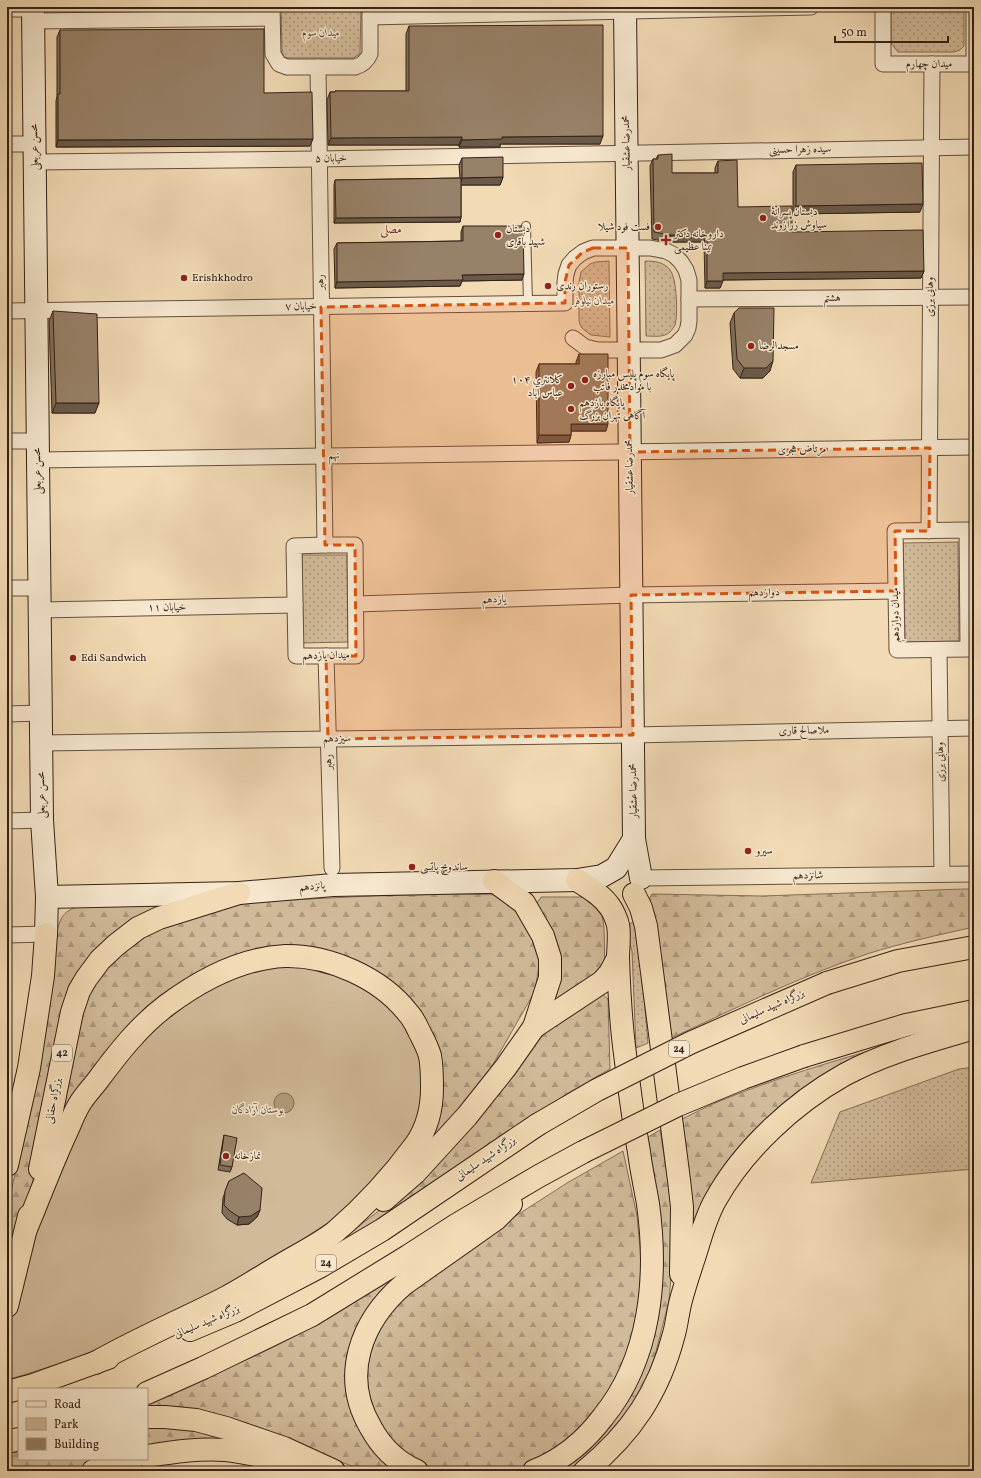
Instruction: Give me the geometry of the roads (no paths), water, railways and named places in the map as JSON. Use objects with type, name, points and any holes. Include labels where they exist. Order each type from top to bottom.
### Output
[{"type":"highway","points":[[534,1471],[558,1459],[577,1446],[594,1429],[614,1405],[624,1387],[636,1359],[645,1330],[649,1304],[652,1260],[648,1205],[638,1151],[624,1049],[618,958],[618,925],[611,908],[603,898],[577,880]]},
{"type":"highway","points":[[95,1363],[122,1348],[226,1297],[334,1233],[386,1198],[416,1173],[467,1116],[506,1067],[534,1027],[550,978],[550,958],[543,936],[524,903],[494,882]]},
{"type":"highway","points":[[618,925],[638,886]]},
{"type":"highway","points":[[638,886],[641,908],[646,926],[681,1200],[682,1254],[680,1301]]},
{"type":"highway","name":"بزرگراه حقانی","points":[[7,1306],[51,1117],[61,1060],[72,1012],[79,991],[86,978],[100,960],[138,928],[159,918],[239,893]]},
{"type":"highway","points":[[7,1165],[29,1068],[43,976],[46,934]]},
{"type":"highway","name":"بزرگراه شهید سلیمانی","points":[[22,1388],[184,1333],[235,1311],[322,1266],[382,1230],[537,1125],[596,1090],[690,1043],[827,983],[898,961],[974,947]]},
{"type":"highway","points":[[26,1229],[51,1166],[79,1105],[115,1058],[137,1033],[166,1006],[208,978],[240,965],[262,959],[285,956],[306,957],[322,960],[344,967],[368,979],[392,996],[409,1014],[422,1036],[430,1055],[432,1094],[429,1114],[424,1129],[417,1142],[396,1170],[334,1233]]},
{"type":"highway","points":[[534,1027],[602,982],[610,973],[618,958]]},
{"type":"highway","points":[[148,1393],[203,1368],[312,1314],[456,1225],[539,1176],[583,1152],[678,1105],[743,1078],[804,1056],[906,1025],[974,1011]]},
{"type":"highway","points":[[585,1471],[605,1455],[630,1428],[645,1405],[661,1375],[674,1334],[680,1301],[702,1233],[716,1199],[745,1159],[782,1120],[824,1088],[850,1072],[905,1049],[974,1028]]},
{"type":"highway","points":[[417,1471],[406,1466],[390,1455],[377,1440],[365,1419],[359,1400],[356,1379],[358,1359],[363,1339],[374,1317],[390,1296],[422,1270],[496,1219],[539,1176]]},
{"type":"highway","name":"بزرگراه شهید سلیمانی","points":[[7,1392],[18,1389]]},
{"type":"highway","points":[[148,1417],[196,1420],[226,1428],[284,1448],[334,1471]]},
{"type":"highway","points":[[148,1456],[182,1451],[224,1450],[251,1454],[320,1471]]},
{"type":"highway","points":[[93,1471],[129,1460]]},
{"type":"main road","name":"محمدرضا عشقیار","points":[[625,9],[634,839],[638,886]]},
{"type":"main road","name":"محسن عربعلی","points":[[33,12],[42,820],[47,897],[46,934]]},
{"type":"main road","name":"پانزدهم","points":[[47,897],[239,893],[333,885],[577,880],[602,876],[616,868],[634,839]]},
{"type":"street","points":[[7,9],[33,12],[272,12],[273,54],[276,61],[286,67],[354,67],[365,61],[370,54],[370,12],[811,7]]},
{"type":"street","name":"میدان چهارم","points":[[883,7],[883,64],[974,64],[974,7]]},
{"type":"street","name":"وهابی برزی","points":[[929,531],[932,64]]},
{"type":"street","name":"رهبر","points":[[318,67],[325,546]]},
{"type":"street","name":"خیابان ۵","points":[[7,144],[35,153],[319,159],[627,154]]},
{"type":"street","name":"سیده زهرا حسینی","points":[[627,154],[974,147]]},
{"type":"street","name":"خیابان ۷","points":[[7,311],[565,303],[566,274],[569,265],[575,258],[583,252],[593,248],[628,248]]},
{"type":"street","points":[[573,338],[585,347],[592,349],[661,350],[675,345],[685,335],[688,328],[689,280],[686,270],[681,262],[674,255],[658,248],[628,248]]},
{"type":"street","name":"هشتم","points":[[689,299],[974,297]]},
{"type":"street","name":"نهم","points":[[7,441],[38,450],[323,456],[630,452]]},
{"type":"street","name":"مرتاض هجری","points":[[630,452],[974,448]]},
{"type":"street","name":"میدان دوازدهم","points":[[966,530],[970,588],[968,649],[897,650],[895,531],[966,530]]},
{"type":"street","name":"میدان یازدهم","points":[[355,545],[356,604],[356,656],[296,656],[294,546],[355,545]]},
{"type":"street","points":[[7,588],[40,588]]},
{"type":"street","name":"دوازدهم","points":[[631,595],[896,591]]},
{"type":"street","name":"یازدهم","points":[[356,604],[631,595]]},
{"type":"street","name":"خیابان ۱۱","points":[[40,610],[295,605]]},
{"type":"street","name":"وهابی برزی","points":[[939,650],[942,874]]},
{"type":"street","name":"رهبر","points":[[326,656],[332,868]]},
{"type":"street","points":[[7,714],[41,713]]},
{"type":"street","name":"ملاصالح قاری","points":[[633,735],[974,728]]},
{"type":"street","name":"سیزدهم","points":[[41,743],[633,735]]},
{"type":"street","points":[[7,821],[42,820]]},
{"type":"street","name":"شانزدهم","points":[[638,886],[974,874]]},
{"type":"street","points":[[7,935],[46,934]]},
{"type":"lane","points":[[526,226],[528,303]]},
{"type":"place","name":"دبستان پسرانهٔ سیاوش زرازوند","points":[[763,218]]},
{"type":"place","name":"فست فود شیلا","points":[[658,227]]},
{"type":"place","name":"دبستان شهید باقری","points":[[498,235]]},
{"type":"place","name":"داروخانه دکتر تینا عظیمی","points":[[666,240]]},
{"type":"place","name":"Erishkhodro","points":[[184,278]]},
{"type":"place","name":"رستوران رندی","points":[[548,286]]},
{"type":"place","name":"مسجدالرضا","points":[[751,346]]},
{"type":"place","name":"پایگاه سوم پلیس مبارزه با موادمخدر فاتب","points":[[585,380]]},
{"type":"place","name":"کلانتری ۱۰۴ عباس آباد","points":[[571,386]]},
{"type":"place","name":"پایگاه یازدهم آگاهی تهران بزرگ","points":[[571,409]]},
{"type":"place","name":"Edi Sandwich","points":[[73,658]]},
{"type":"place","name":"سیرو","points":[[748,851]]},
{"type":"place","name":"ساندویچ پاتسی","points":[[412,867]]},
{"type":"place","name":"نمازخانه","points":[[226,1156]]},
{"type":"district","name":"مصلی","points":[[391,230]]},
{"type":"park label","name":"میدان سوم","points":[[321,33]]},
{"type":"park label","name":"میدان نیلوفر","points":[[594,301]]},
{"type":"park label","name":"بوستان آزادگان","points":[[258,1110]]}]
